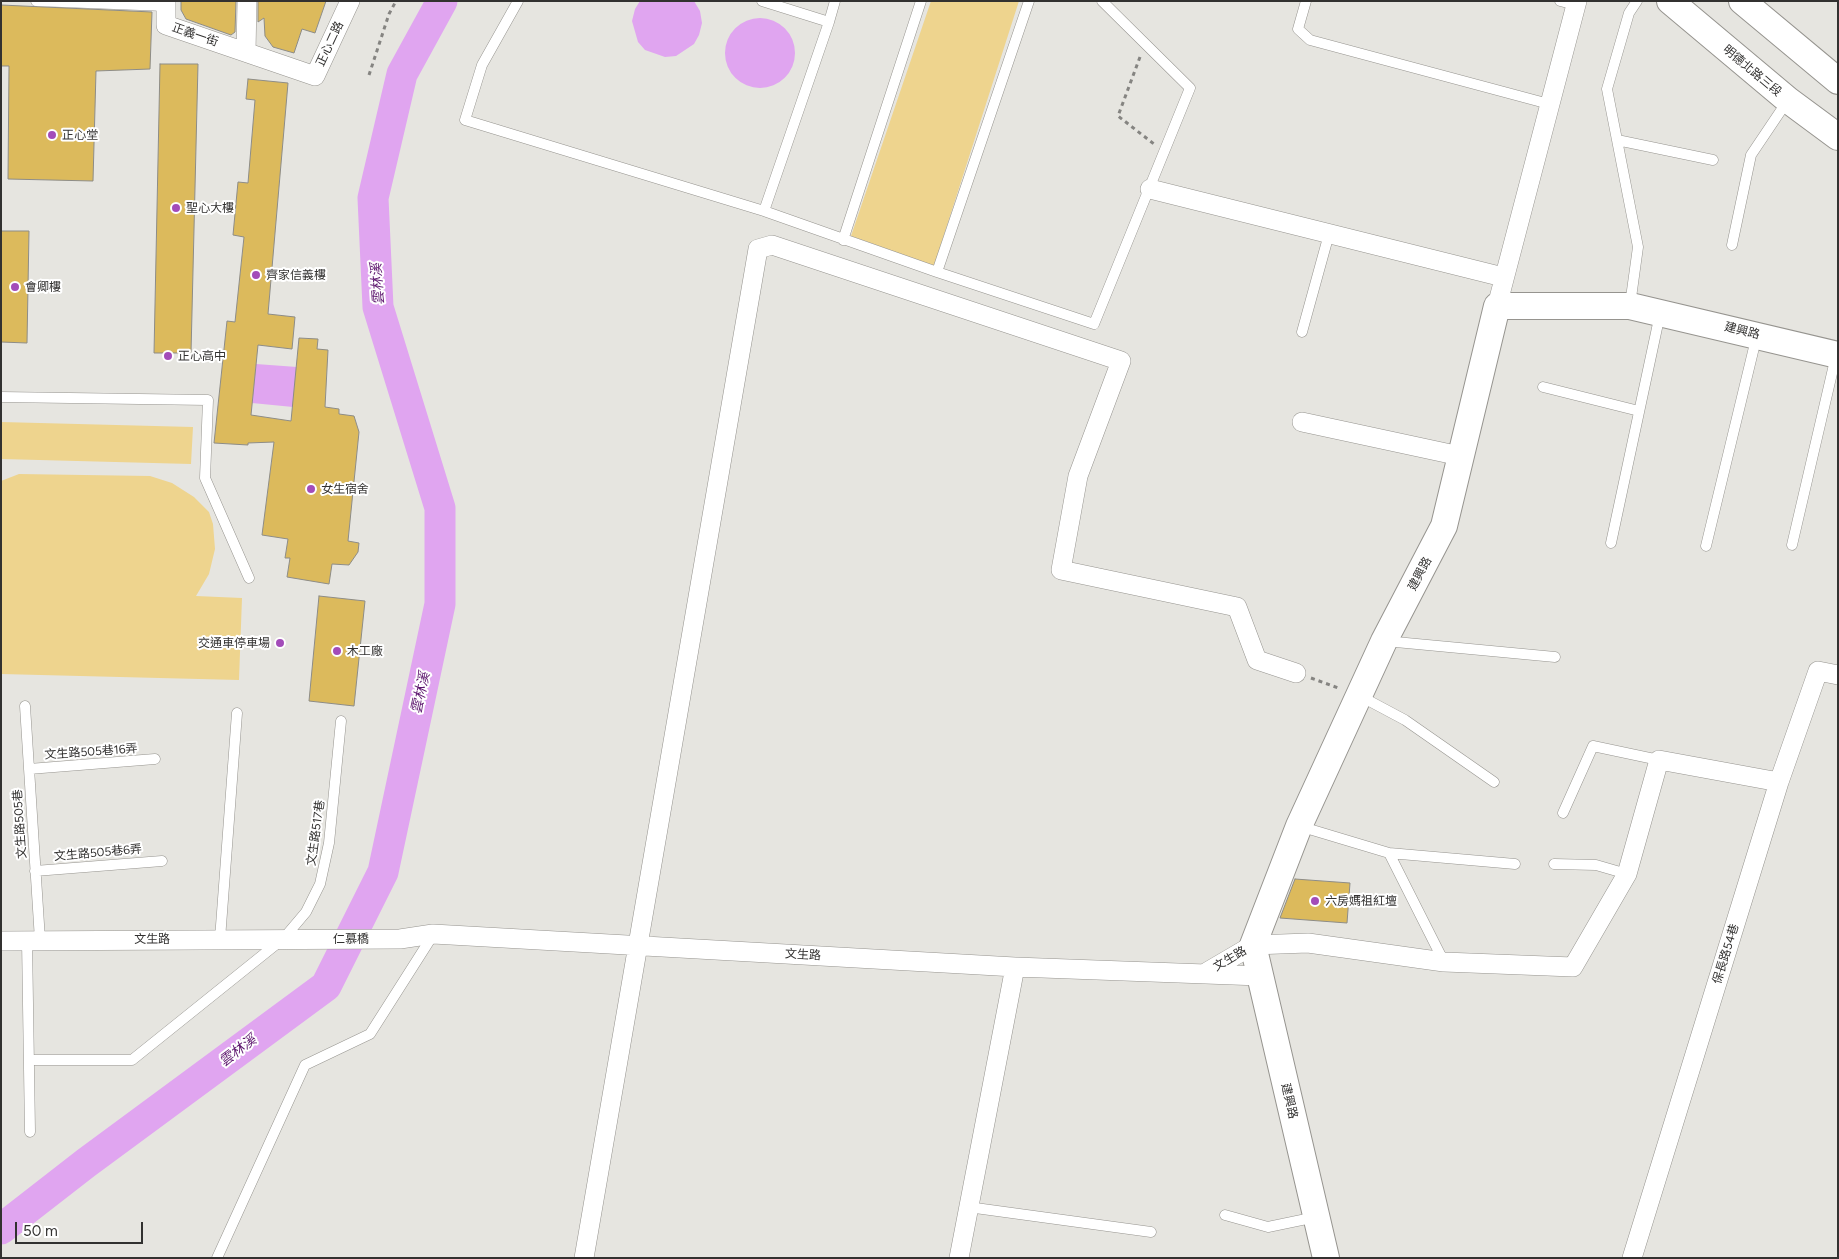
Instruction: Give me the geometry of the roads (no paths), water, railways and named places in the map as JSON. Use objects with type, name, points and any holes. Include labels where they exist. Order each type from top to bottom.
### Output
[{"type":"street","points":[[246,52],[247,1]]},
{"type":"street","name":"正心二路","points":[[246,52],[315,76],[350,1]]},
{"type":"street","name":"明德北路三段","points":[[1670,1],[1788,100],[1838,137]]},
{"type":"street","points":[[1742,1],[1838,81]]},
{"type":"street","name":"建興路","points":[[1326,1258],[1253,945],[1299,826],[1384,641],[1444,526],[1503,277],[1549,104],[1571,3]]},
{"type":"street","name":"正義一街","points":[[166,4],[166,25],[246,52]]},
{"type":"street","points":[[1150,189],[1503,277]]},
{"type":"street","points":[[584,1258],[758,249],[772,246],[1121,361],[1078,476],[1061,570],[1237,607],[1257,660],[1296,673]]},
{"type":"street","name":"建興路","points":[[1497,306],[1630,306],[1661,311],[1837,355]]},
{"type":"street","points":[[1302,422],[1460,456]]},
{"type":"street","name":"保長路54巷","points":[[1632,1258],[1779,782],[1818,671],[1838,675]]},
{"type":"street","points":[[1253,945],[1308,943],[1444,962],[1573,967],[1627,874],[1659,760],[1779,782]]},
{"type":"street","name":"文生路","points":[[400,939],[433,934],[1015,967],[1207,972],[1260,976]]},
{"type":"street","name":"文生路","points":[[1,941],[293,938]]},
{"type":"street","name":"仁慕橋","points":[[293,938],[400,939]]},
{"type":"street","name":"文生路","points":[[1207,972],[1253,945]]},
{"type":"street","points":[[960,1258],[968,1207],[1015,967]]},
{"type":"lane","points":[[36,1],[166,4]]},
{"type":"lane","points":[[518,1],[482,65],[465,120],[764,211],[843,240],[1094,324],[1190,88],[1102,1]]},
{"type":"lane","points":[[762,1],[829,22]]},
{"type":"lane","points":[[764,211],[835,1]]},
{"type":"lane","points":[[843,240],[921,1]]},
{"type":"lane","points":[[937,272],[1029,1]]},
{"type":"lane","points":[[1306,1],[1298,29],[1310,40],[1549,104]]},
{"type":"lane","points":[[1630,306],[1638,247],[1607,90],[1629,13],[1637,1]]},
{"type":"lane","points":[[1732,246],[1751,155],[1788,100]]},
{"type":"lane","points":[[1617,140],[1713,160]]},
{"type":"lane","points":[[1302,332],[1329,234]]},
{"type":"lane","points":[[1611,543],[1661,311]]},
{"type":"lane","points":[[1706,546],[1757,335]]},
{"type":"lane","points":[[1792,545],[1837,355]]},
{"type":"lane","points":[[1543,387],[1639,411]]},
{"type":"lane","points":[[1,396],[208,400],[205,478],[249,578]]},
{"type":"lane","points":[[1384,641],[1555,657]]},
{"type":"lane","points":[[1360,696],[1405,720],[1494,782]]},
{"type":"lane","name":"文生路505巷","points":[[25,706],[35,871],[29,1060],[30,1132]]},
{"type":"lane","points":[[220,939],[237,713]]},
{"type":"lane","name":"文生路517巷","points":[[29,1060],[132,1060],[293,938],[320,884],[329,843],[341,721]]},
{"type":"lane","points":[[1563,813],[1593,746],[1659,760]]},
{"type":"lane","name":"文生路505巷16弄","points":[[29,769],[155,759]]},
{"type":"lane","points":[[1299,826],[1389,853],[1514,864]]},
{"type":"lane","points":[[1389,853],[1444,962]]},
{"type":"lane","name":"文生路505巷6弄","points":[[35,871],[162,861]]},
{"type":"lane","points":[[1554,864],[1596,865],[1627,874]]},
{"type":"lane","points":[[217,1258],[305,1065],[370,1034],[433,934]]},
{"type":"lane","points":[[968,1207],[1151,1232]]},
{"type":"lane","points":[[1225,1215],[1268,1228],[1317,1217]]},
{"type":"waterway","name":"雲林溪","points":[[1,1229],[86,1163],[326,986],[383,872],[440,604],[440,508],[378,307],[373,198],[402,74],[442,1]]},
{"type":"place","name":"正心堂","points":[[52,135]]},
{"type":"place","name":"聖心大樓","points":[[176,208]]},
{"type":"place","name":"齊家信義樓","points":[[256,275]]},
{"type":"place","name":"會卿樓","points":[[15,287]]},
{"type":"place","name":"正心高中","points":[[168,356]]},
{"type":"place","name":"女生宿舍","points":[[311,489]]},
{"type":"place","name":"交通車停車場","points":[[280,643]]},
{"type":"place","name":"木工廠","points":[[337,651]]},
{"type":"place","name":"六房媽祖紅壇","points":[[1315,901]]}]
